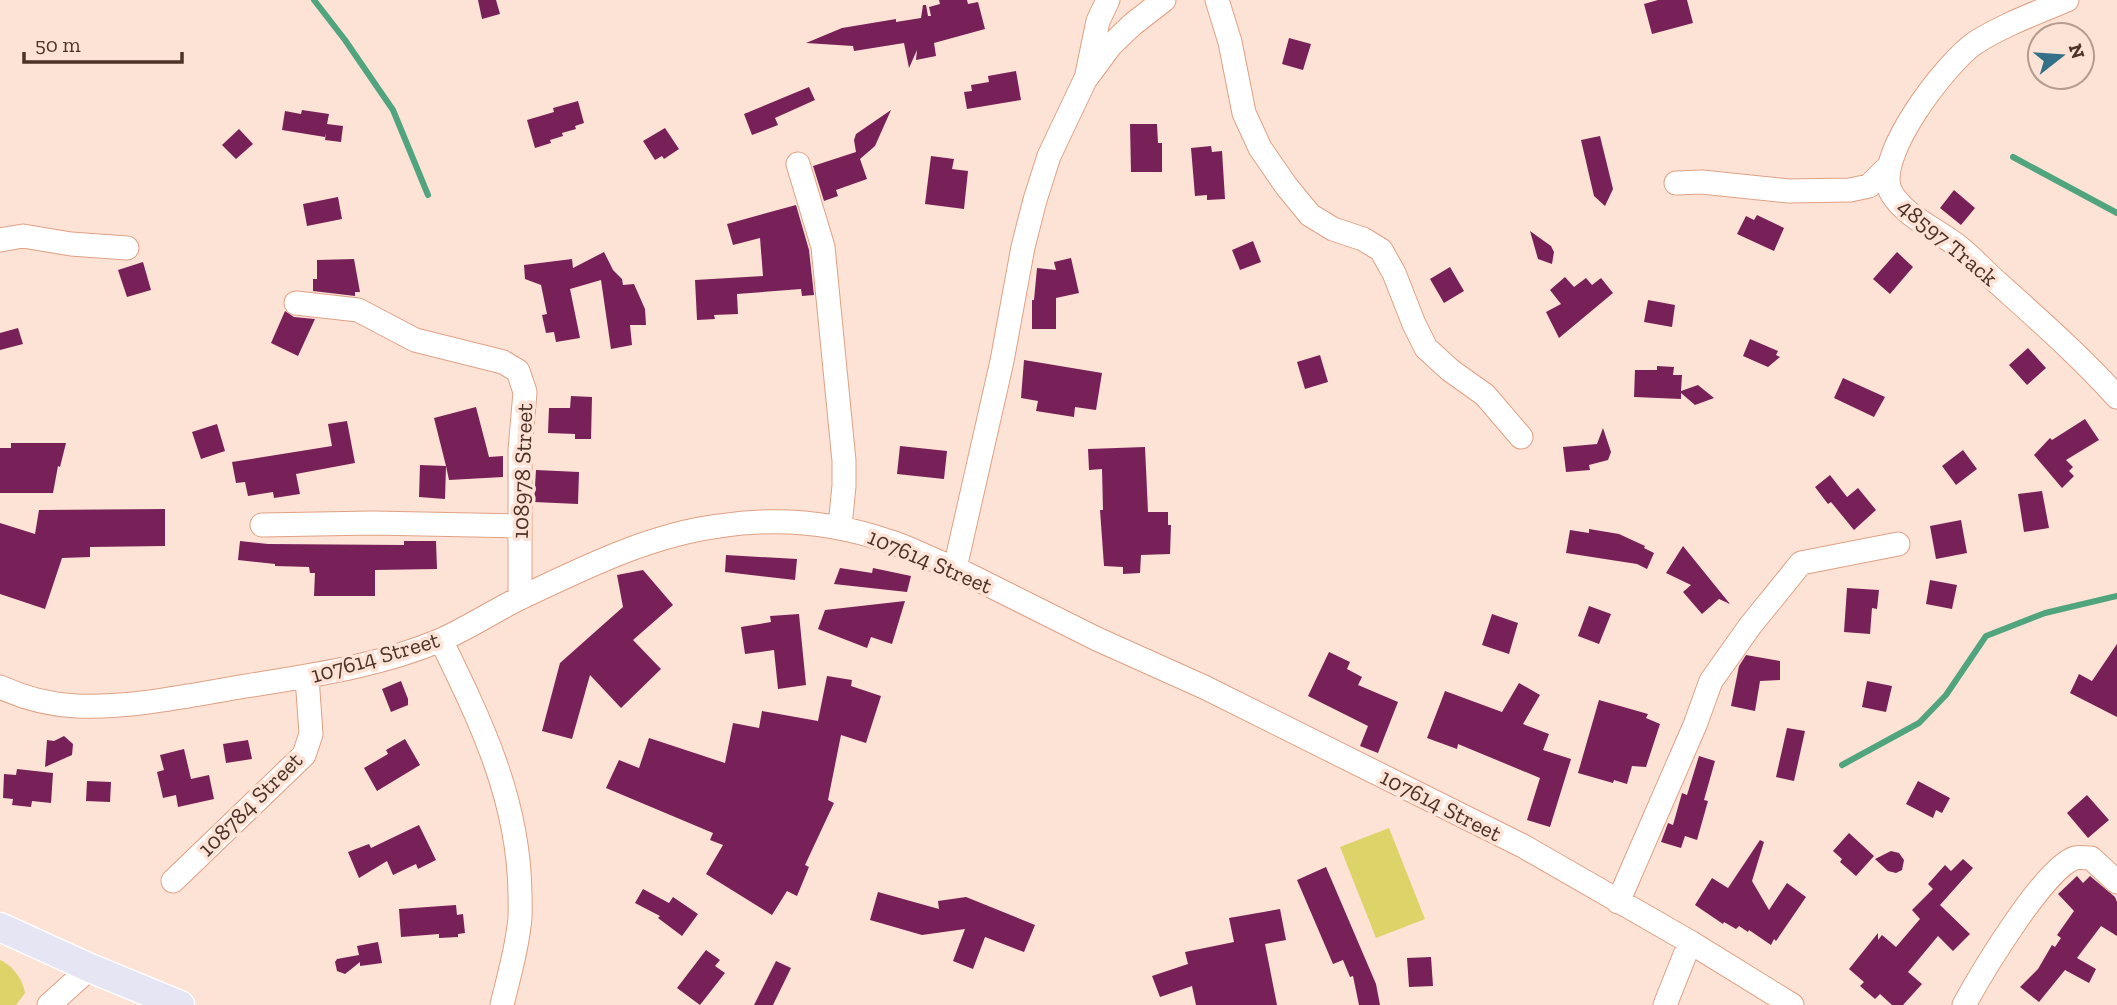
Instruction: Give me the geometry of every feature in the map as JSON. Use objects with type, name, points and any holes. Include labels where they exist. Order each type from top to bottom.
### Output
[{"type":"main road","points":[[0,927],[180,1005]]},
{"type":"street","points":[[1085,80],[1098,21],[1108,0]]},
{"type":"street","points":[[954,568],[1002,361],[1023,247],[1049,156],[1085,80],[1111,45],[1164,0]]},
{"type":"street","points":[[1217,0],[1230,42],[1244,113],[1261,148],[1274,167],[1310,215],[1333,229],[1363,239],[1381,250],[1394,272],[1426,348],[1450,370],[1485,394],[1521,437]]},
{"type":"street","name":"48597 Track","points":[[2067,0],[1996,31],[1973,45],[1940,77],[1907,128],[1889,166],[1888,183],[1891,194],[1918,219],[1959,246],[2068,345],[2117,397]]},
{"type":"street","points":[[798,164],[823,247],[844,461],[840,526]]},
{"type":"street","points":[[1676,183],[1702,182],[1789,191],[1850,190],[1869,186],[1889,166]]},
{"type":"street","points":[[0,240],[23,236],[71,244],[127,248]]},
{"type":"street","name":"108978 Street","points":[[296,303],[358,310],[415,340],[503,362],[518,371],[525,392],[520,450],[520,598]]},
{"type":"street","name":"107614 Street","points":[[0,687],[23,697],[76,706],[130,703],[307,677],[390,657],[441,640],[520,598],[650,541],[676,533],[721,525],[780,521],[840,526],[892,542],[954,568],[1409,788],[1523,846],[1690,942],[1792,1005]]},
{"type":"street","points":[[261,525],[373,523],[519,526]]},
{"type":"street","points":[[1618,902],[1712,681],[1749,626],[1801,564],[1898,544]]},
{"type":"street","points":[[441,640],[501,775],[520,867],[520,924],[502,1005]]},
{"type":"street","name":"108784 Street","points":[[173,881],[304,755],[311,734],[307,677]]},
{"type":"street","points":[[1964,1005],[2038,891],[2065,863],[2074,858],[2091,859],[2117,882]]},
{"type":"street","points":[[1665,1005],[1690,942]]},
{"type":"street","points":[[48,1005],[90,968]]},
{"type":"shaded area","points":[[1389,828],[1425,919],[1376,938],[1340,847]]},
{"type":"shaded area","points":[[0,960],[16,973],[24,988],[25,993],[16,1005],[0,1005]]},
{"type":"building","points":[[478,0],[496,0],[500,14],[482,19]]},
{"type":"building","points":[[939,0],[967,0],[968,4],[978,2],[985,29],[934,43],[936,56],[916,60],[917,50],[909,68],[904,43],[854,51],[853,46],[806,43],[842,28],[896,19],[896,22],[921,18],[923,5],[926,5],[928,16],[931,16],[929,7],[940,4]]},
{"type":"building","points":[[1658,0],[1687,0],[1693,23],[1652,34],[1644,4]]},
{"type":"building","points":[[1289,38],[1311,44],[1303,70],[1282,64]]},
{"type":"building","points":[[1016,71],[1021,100],[967,109],[964,92],[972,91],[971,85],[989,82],[988,76]]},
{"type":"building","points":[[809,87],[815,100],[775,118],[778,125],[752,135],[744,114]]},
{"type":"building","points":[[578,101],[584,123],[575,126],[576,129],[562,133],[563,136],[550,140],[551,143],[535,148],[527,120],[554,112],[553,108]]},
{"type":"building","points":[[302,110],[329,114],[327,124],[343,126],[341,142],[325,140],[326,133],[325,137],[282,130],[285,111],[301,114]]},
{"type":"building","points":[[891,110],[875,146],[860,159],[867,179],[836,190],[838,196],[824,201],[813,166],[856,152],[856,134]]},
{"type":"building","points":[[1130,124],[1157,124],[1158,143],[1162,143],[1162,172],[1131,172]]},
{"type":"building","points":[[665,128],[679,149],[664,159],[662,156],[655,160],[643,141]]},
{"type":"building","points":[[239,129],[253,144],[236,159],[222,145]]},
{"type":"building","points":[[1600,136],[1613,189],[1605,206],[1594,196],[1581,140]]},
{"type":"building","points":[[1211,146],[1212,152],[1222,151],[1225,199],[1207,200],[1207,195],[1195,196],[1191,148]]},
{"type":"building","points":[[931,156],[954,159],[952,169],[968,171],[964,209],[925,204]]},
{"type":"building","points":[[1954,190],[1975,208],[1961,225],[1940,208]]},
{"type":"building","points":[[338,197],[342,219],[307,226],[303,204]]},
{"type":"building","points":[[796,205],[809,250],[814,295],[802,296],[801,289],[737,294],[738,314],[714,315],[715,319],[697,320],[695,280],[763,276],[760,238],[733,245],[727,224]]},
{"type":"building","points":[[1757,215],[1784,228],[1774,251],[1737,234],[1746,216],[1754,220]]},
{"type":"building","points":[[1530,231],[1551,246],[1554,252],[1552,264],[1538,259]]},
{"type":"building","points":[[1253,241],[1261,262],[1240,270],[1232,250]]},
{"type":"building","points":[[604,252],[613,270],[622,279],[623,285],[634,284],[645,309],[646,325],[630,325],[632,345],[611,349],[601,280],[570,289],[580,338],[556,342],[554,332],[546,333],[542,315],[547,314],[541,285],[525,279],[524,265],[572,259],[573,268]]},
{"type":"building","points":[[1897,252],[1913,267],[1890,294],[1873,279]]},
{"type":"building","points":[[1071,258],[1079,293],[1056,298],[1056,329],[1032,329],[1032,300],[1037,268],[1056,270],[1054,262]]},
{"type":"building","points":[[354,259],[360,292],[355,292],[355,296],[313,291],[313,279],[317,279],[317,260]]},
{"type":"building","points":[[143,262],[151,290],[127,297],[118,270]]},
{"type":"building","points":[[1450,267],[1464,291],[1444,303],[1430,279]]},
{"type":"building","points":[[1565,277],[1574,287],[1586,278],[1592,285],[1601,278],[1613,293],[1559,338],[1546,312],[1561,304],[1550,290]]},
{"type":"building","points":[[1648,300],[1675,305],[1672,327],[1644,322]]},
{"type":"building","points":[[285,311],[294,317],[315,319],[298,356],[271,343]]},
{"type":"building","points":[[18,328],[23,344],[0,350],[0,333]]},
{"type":"building","points":[[1750,339],[1778,351],[1776,355],[1780,357],[1768,367],[1743,356]]},
{"type":"building","points":[[2028,348],[2046,368],[2027,385],[2009,365]]},
{"type":"building","points":[[1320,355],[1328,382],[1305,389],[1297,362]]},
{"type":"building","points":[[1024,360],[1102,373],[1096,410],[1075,407],[1074,417],[1036,411],[1038,401],[1021,398]]},
{"type":"building","points":[[1657,366],[1674,367],[1673,375],[1682,375],[1681,391],[1698,385],[1714,398],[1695,405],[1681,393],[1681,399],[1634,397],[1635,370],[1657,370]]},
{"type":"building","points":[[1843,378],[1885,397],[1874,417],[1834,398]]},
{"type":"building","points":[[571,396],[592,397],[591,439],[575,439],[575,434],[548,433],[549,408],[570,408]]},
{"type":"building","points":[[476,407],[489,457],[503,456],[503,477],[449,480],[434,418]]},
{"type":"building","points":[[2085,419],[2099,440],[2066,460],[2073,467],[2069,471],[2074,476],[2062,488],[2034,455],[2050,438],[2052,440]]},
{"type":"building","points":[[347,421],[355,463],[296,474],[300,494],[274,498],[273,492],[248,496],[245,482],[236,483],[232,462],[332,446],[328,424]]},
{"type":"building","points":[[217,424],[225,451],[201,459],[192,432]]},
{"type":"building","points":[[1603,428],[1611,452],[1608,460],[1589,465],[1590,470],[1566,472],[1563,447],[1597,444]]},
{"type":"building","points":[[11,443],[66,443],[53,493],[0,493],[0,448],[11,448]]},
{"type":"building","points":[[900,446],[947,451],[944,479],[897,474]]},
{"type":"building","points":[[1145,447],[1148,512],[1168,512],[1168,525],[1171,525],[1170,554],[1141,555],[1140,573],[1123,574],[1123,567],[1104,566],[1100,510],[1103,510],[1102,469],[1089,470],[1088,449]]},
{"type":"building","points":[[1963,450],[1977,469],[1956,485],[1942,466]]},
{"type":"building","points":[[420,465],[446,466],[445,499],[419,497]]},
{"type":"building","points":[[536,470],[579,472],[578,504],[534,502]]},
{"type":"building","points":[[1830,475],[1847,497],[1858,488],[1876,510],[1854,530],[1815,487]]},
{"type":"building","points":[[2042,491],[2049,528],[2024,532],[2018,494]]},
{"type":"building","points":[[165,509],[165,546],[90,547],[90,557],[62,558],[45,609],[0,594],[0,523],[35,534],[39,510]]},
{"type":"building","points":[[1961,520],[1967,553],[1936,559],[1930,526]]},
{"type":"building","points":[[1589,529],[1619,534],[1645,546],[1644,548],[1654,553],[1647,569],[1637,564],[1566,553],[1570,530],[1589,533]]},
{"type":"building","points":[[240,541],[268,544],[404,545],[404,541],[436,541],[437,569],[375,570],[375,596],[314,596],[315,573],[310,573],[309,567],[275,566],[238,560]]},
{"type":"building","points":[[1683,546],[1730,604],[1719,599],[1702,614],[1683,592],[1691,585],[1666,573]]},
{"type":"building","points":[[726,555],[797,559],[795,580],[725,572]]},
{"type":"building","points":[[840,568],[872,573],[873,568],[911,576],[907,592],[834,584]]},
{"type":"building","points":[[643,570],[673,605],[633,640],[661,669],[621,708],[590,675],[572,739],[542,731],[560,663],[623,607],[617,575]]},
{"type":"building","points":[[1930,580],[1957,585],[1952,609],[1926,604]]},
{"type":"building","points":[[1847,588],[1879,590],[1877,609],[1872,608],[1870,634],[1844,632]]},
{"type":"building","points":[[905,601],[892,644],[871,637],[867,648],[818,629],[825,610]]},
{"type":"building","points":[[1589,606],[1611,614],[1599,644],[1578,636]]},
{"type":"building","points":[[799,614],[806,685],[778,689],[774,650],[745,654],[741,627],[771,622],[770,616]]},
{"type":"building","points":[[1492,614],[1518,623],[1509,654],[1482,645]]},
{"type":"building","points":[[2117,644],[2117,717],[2070,693],[2079,674],[2092,681]]},
{"type":"building","points":[[1329,652],[1350,662],[1347,669],[1362,677],[1358,685],[1398,702],[1378,753],[1360,746],[1368,726],[1308,696]]},
{"type":"building","points":[[1746,655],[1780,661],[1780,680],[1760,681],[1755,711],[1731,706],[1739,666]]},
{"type":"building","points":[[827,676],[852,680],[851,686],[881,696],[866,743],[841,735],[828,800],[834,803],[805,865],[809,867],[797,896],[787,891],[772,915],[706,874],[723,845],[710,840],[713,833],[606,788],[619,760],[639,768],[649,738],[725,763],[733,723],[759,728],[762,711],[818,721]]},
{"type":"building","points":[[401,681],[408,705],[391,712],[382,689]]},
{"type":"building","points":[[1867,681],[1892,686],[1886,712],[1862,707]]},
{"type":"building","points":[[1519,683],[1540,695],[1523,724],[1549,734],[1543,750],[1571,759],[1550,827],[1527,820],[1540,778],[1458,744],[1457,749],[1427,738],[1445,691],[1502,712]]},
{"type":"building","points":[[1599,700],[1648,714],[1646,718],[1660,724],[1646,767],[1632,766],[1627,784],[1578,773]]},
{"type":"building","points":[[1787,728],[1805,731],[1794,781],[1776,777]]},
{"type":"building","points":[[64,736],[73,744],[72,755],[45,767],[47,740],[54,741]]},
{"type":"building","points":[[405,739],[420,765],[377,791],[364,768],[388,754],[386,750]]},
{"type":"building","points":[[248,740],[252,759],[226,763],[223,744]]},
{"type":"building","points":[[184,749],[191,779],[209,775],[214,799],[178,807],[176,795],[163,798],[157,772],[164,770],[160,755]]},
{"type":"building","points":[[1699,756],[1715,761],[1697,840],[1685,836],[1681,848],[1661,842],[1668,823],[1673,825],[1682,793],[1687,795]]},
{"type":"building","points":[[17,769],[53,773],[51,803],[32,801],[31,807],[12,805],[13,799],[3,798],[4,774],[16,775]]},
{"type":"building","points":[[87,781],[111,782],[110,802],[86,801]]},
{"type":"building","points":[[1918,781],[1950,798],[1942,813],[1936,810],[1933,818],[1906,804]]},
{"type":"building","points":[[2087,795],[2109,820],[2088,838],[2067,813]]},
{"type":"building","points":[[419,825],[436,860],[418,869],[416,864],[393,875],[387,861],[359,878],[348,852],[369,844],[371,848]]},
{"type":"building","points":[[1849,833],[1874,856],[1856,876],[1840,862],[1842,859],[1833,851]]},
{"type":"building","points":[[1760,840],[1764,842],[1752,881],[1769,910],[1787,883],[1806,897],[1771,945],[1749,930],[1748,932],[1739,926],[1736,929],[1724,922],[1723,924],[1695,905],[1712,878],[1728,888]]},
{"type":"building","points":[[1891,851],[1899,853],[1904,860],[1902,870],[1896,873],[1888,871],[1875,859]]},
{"type":"building","points":[[1963,859],[1973,868],[1940,905],[1970,934],[1953,951],[1938,936],[1908,972],[1922,984],[1903,1005],[1892,1005],[1880,994],[1875,999],[1860,986],[1864,982],[1849,969],[1878,933],[1878,940],[1882,935],[1896,947],[1920,919],[1912,910],[1933,889],[1928,884],[1945,865],[1951,871]]},
{"type":"building","points":[[1326,867],[1376,984],[1380,1005],[1359,1005],[1353,976],[1350,977],[1343,960],[1333,964],[1297,880]]},
{"type":"building","points":[[2077,876],[2083,883],[2090,876],[2115,897],[2117,936],[2101,926],[2077,958],[2096,969],[2089,983],[2065,970],[2039,1002],[2020,987],[2038,969],[2052,945],[2055,947],[2061,938],[2057,935],[2074,911],[2058,894]]},
{"type":"building","points":[[643,889],[669,903],[673,897],[698,914],[682,936],[658,918],[660,916],[635,903]]},
{"type":"building","points":[[878,892],[939,909],[938,901],[966,897],[1035,925],[1024,952],[985,937],[973,969],[953,961],[965,929],[922,935],[870,920]]},
{"type":"building","points":[[456,905],[457,915],[463,914],[465,933],[458,934],[458,937],[439,938],[439,934],[401,937],[399,909]]},
{"type":"building","points":[[1280,909],[1286,940],[1265,944],[1277,1005],[1196,1005],[1192,986],[1160,997],[1152,976],[1188,964],[1185,952],[1234,942],[1229,918]]},
{"type":"building","points":[[378,942],[382,963],[360,966],[360,962],[345,974],[337,971],[337,959],[359,955],[357,946]]},
{"type":"building","points":[[706,950],[720,960],[715,966],[725,973],[700,1005],[677,988]]},
{"type":"building","points":[[1431,957],[1433,986],[1409,987],[1407,958]]},
{"type":"building","points":[[776,961],[791,968],[773,1005],[754,1005]]},
{"type":"waterway","points":[[314,0],[393,110],[428,195]]},
{"type":"waterway","points":[[2013,157],[2117,213]]},
{"type":"waterway","points":[[1842,765],[1919,723],[1946,695],[1986,636],[2045,613],[2117,596]]}]
